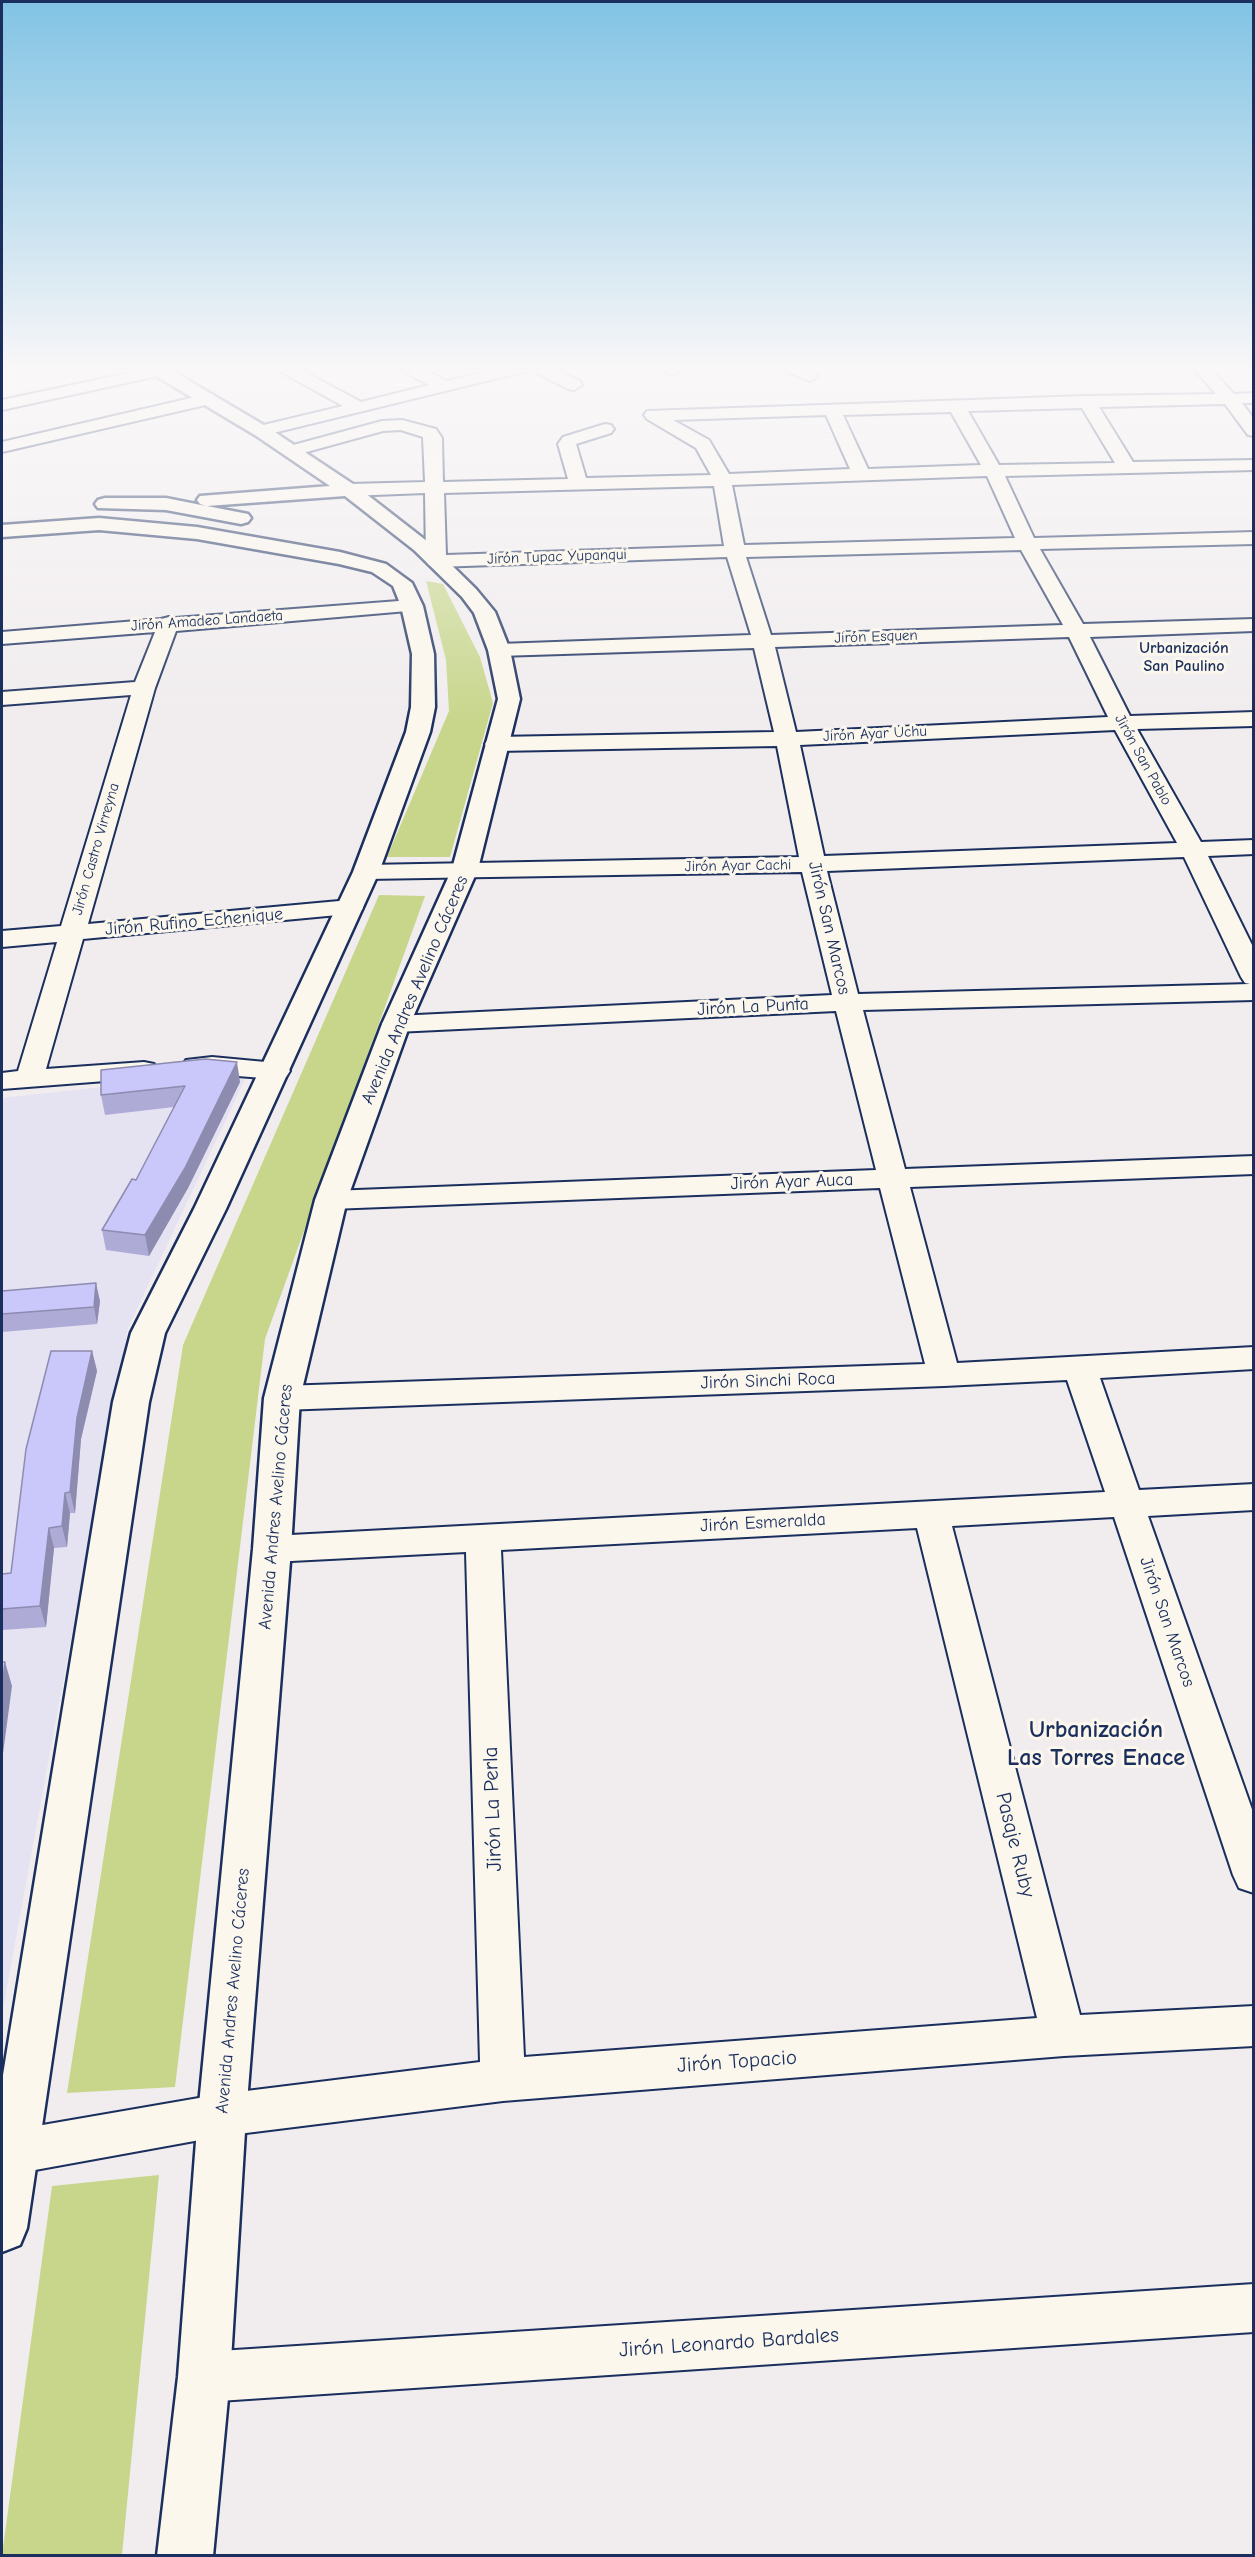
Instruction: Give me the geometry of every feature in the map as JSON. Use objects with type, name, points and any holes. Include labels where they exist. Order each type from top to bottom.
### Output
[{"type":"main road","points":[[2,2228],[7,2154],[131,1402],[148,1333],[276,1071],[366,872],[418,732],[423,707],[423,654],[412,606],[402,584],[402,554],[349,490],[342,485]]},
{"type":"main road","points":[[81,505],[166,504],[349,490]]},
{"type":"main road","points":[[166,504],[263,522]]},
{"type":"main road","points":[[4,527],[99,524],[137,526],[273,546],[402,554]]},
{"type":"main road","name":"Avenida Andres Avelino Cáceres","points":[[185,2556],[204,2377],[222,2115],[272,1549],[282,1398],[331,1200],[396,1024],[465,870],[509,699],[499,650],[484,612],[469,593],[402,554]]},
{"type":"street","points":[[349,490],[495,485]]},
{"type":"street","name":"Jirón San Marcos","points":[[723,485],[735,551],[763,642],[787,738],[813,864],[847,1002],[891,1178],[945,1375]]},
{"type":"street","name":"Jirón San Pablo","points":[[1000,485],[1028,545],[1076,630],[1122,723],[1193,850],[1254,977]]},
{"type":"street","points":[[402,554],[435,487]]},
{"type":"street","name":"Jirón Tupac Yupanqui","points":[[402,554],[735,551],[1254,538]]},
{"type":"street","name":"Jirón Amadeo Landaeta","points":[[2,638],[169,623],[412,606]]},
{"type":"street","name":"Jirón Castro Virreyna","points":[[30,1077],[144,688],[169,623]]},
{"type":"street","name":"Jirón Esquen","points":[[499,650],[1254,625]]},
{"type":"street","points":[[2,698],[144,688]]},
{"type":"street","name":"Jirón Ayar Uchu","points":[[496,744],[787,738],[1254,719]]},
{"type":"street","name":"Jirón Ayar Cachi","points":[[366,872],[813,864],[1254,846]]},
{"type":"street","name":"Jirón Rufino Echenique","points":[[2,939],[350,908]]},
{"type":"street","name":"Jirón La Punta","points":[[396,1024],[847,1002],[1254,992]]},
{"type":"street","points":[[2,1081],[30,1077],[212,1065],[276,1071]]},
{"type":"street","name":"Jirón Ayar Auca","points":[[331,1200],[1254,1165]]},
{"type":"street","name":"Jirón Sinchi Roca","points":[[282,1398],[945,1375],[1254,1358]]},
{"type":"street","name":"Jirón San Marcos","points":[[1080,1368],[1254,1875]]},
{"type":"street","name":"Jirón Esmeralda","points":[[272,1549],[1254,1497]]},
{"type":"street","name":"Pasaje Ruby","points":[[932,1514],[1064,2036]]},
{"type":"street","name":"Jirón La Perla","points":[[483,1537],[503,2080]]},
{"type":"street","name":"Jirón Topacio","points":[[7,2154],[222,2115],[503,2080],[1064,2036],[1254,2026]]},
{"type":"street","name":"Jirón Leonardo Bardales","points":[[204,2377],[1254,2308]]},
{"type":"shaded area","points":[[212,1075],[245,1079],[128,1328],[2,2014],[2,1098]]},
{"type":"green space","points":[[426,581],[443,584],[480,657],[493,703],[450,857],[387,857],[449,711],[446,660]]},
{"type":"green space","points":[[379,895],[425,896],[265,1339],[175,2087],[67,2093],[183,1345]]},
{"type":"green space","points":[[159,2175],[122,2555],[2,2555],[52,2186]]},
{"type":"building","points":[[205,1059],[237,1062],[185,1168],[145,1235],[102,1230],[132,1179],[136,1180],[185,1086],[101,1095],[101,1070]]},
{"type":"building","points":[[96,1283],[94,1307],[2,1314],[2,1291]]},
{"type":"building","points":[[51,1351],[92,1351],[77,1418],[70,1492],[65,1493],[62,1526],[49,1528],[40,1606],[2,1609],[2,1574],[11,1573],[26,1449]]},
{"type":"building","points":[[2,1662],[5,1662],[2,1686]]},
{"type":"district","name":"Urbanización San Paulino","points":[[1184,657]]},
{"type":"district","name":"Urbanización Las Torres Enace","points":[[1096,1744]]}]
